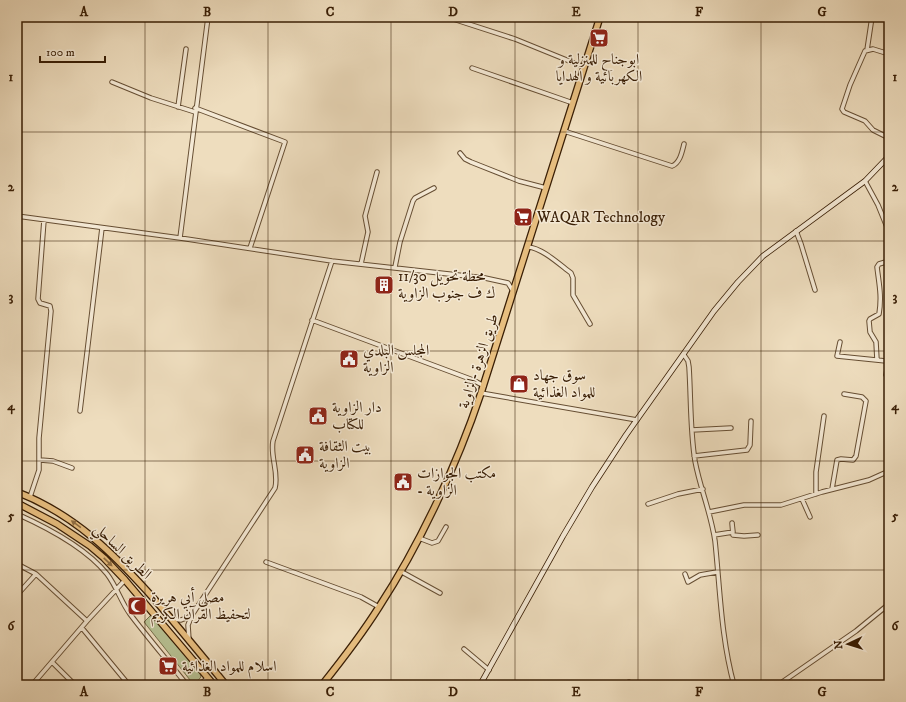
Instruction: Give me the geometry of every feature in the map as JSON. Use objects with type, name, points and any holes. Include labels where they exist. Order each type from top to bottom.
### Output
[{"type":"main road","name":"طريق الزهرة -الزاوية","points":[[322,685],[379,607],[419,538],[454,464],[484,386],[600,17]]},
{"type":"main road","points":[[480,685],[577,511],[637,420],[714,311],[763,256],[865,181],[889,156]]},
{"type":"main road","name":"الطريق الساحلي","points":[[17,492],[30,497],[69,519],[91,535],[113,555],[190,640],[226,685]]},
{"type":"main road","name":"الطريق الساحلي","points":[[17,503],[41,514],[75,535],[104,558],[125,580],[214,685]]},
{"type":"street","points":[[180,238],[195,110],[208,17]]},
{"type":"street","points":[[447,17],[515,39],[584,67]]},
{"type":"street","points":[[867,50],[872,17]]},
{"type":"street","points":[[178,107],[186,48]]},
{"type":"street","points":[[889,54],[873,49],[867,50],[861,56],[842,110],[863,120],[873,130],[889,138]]},
{"type":"street","points":[[472,68],[572,103]]},
{"type":"street","points":[[112,82],[178,107],[195,110],[285,142],[250,248]]},
{"type":"street","points":[[564,131],[672,166],[679,161],[684,144]]},
{"type":"street","points":[[460,153],[465,159],[471,162],[501,174],[546,188]]},
{"type":"street","points":[[361,264],[368,232],[365,216],[377,172]]},
{"type":"street","points":[[865,181],[878,205],[889,232]]},
{"type":"street","points":[[395,267],[400,242],[413,201],[415,198],[434,188]]},
{"type":"street","points":[[17,216],[250,248],[332,261],[395,267],[497,280],[508,283],[513,292]]},
{"type":"street","points":[[30,497],[38,476],[40,460],[39,438],[52,311],[50,306],[40,303],[38,296],[44,220]]},
{"type":"street","points":[[80,411],[102,228]]},
{"type":"street","points":[[796,231],[812,275],[815,290]]},
{"type":"street","points":[[528,247],[535,247],[543,251],[571,273],[573,278],[573,295],[590,324]]},
{"type":"street","points":[[190,640],[188,626],[192,615],[275,488],[276,476],[272,452],[273,440],[332,261]]},
{"type":"street","points":[[877,360],[876,342],[870,332],[869,321],[879,314],[881,293],[877,266],[889,261]]},
{"type":"street","points":[[312,320],[473,380],[484,386]]},
{"type":"street","points":[[840,342],[836,354],[837,356],[887,362],[886,375],[889,378]]},
{"type":"street","points":[[684,355],[688,361],[689,367],[694,456],[714,535],[726,647],[734,685]]},
{"type":"street","points":[[481,393],[637,420]]},
{"type":"street","points":[[832,489],[837,460],[853,460],[856,456],[866,401],[862,397],[844,394]]},
{"type":"street","points":[[816,494],[816,472],[824,416]]},
{"type":"street","points":[[694,456],[747,450],[750,445],[751,421]]},
{"type":"street","points":[[692,430],[731,428]]},
{"type":"street","points":[[40,460],[54,461],[72,468]]},
{"type":"street","points":[[709,512],[744,505],[781,505],[832,489],[869,480],[889,472]]},
{"type":"street","points":[[648,504],[678,494],[703,489]]},
{"type":"street","points":[[802,499],[810,517]]},
{"type":"street","points":[[17,514],[47,528],[76,546],[106,572],[130,614],[187,685]]},
{"type":"street","points":[[714,535],[733,532],[732,523],[733,535],[758,535]]},
{"type":"street","points":[[419,538],[432,543],[438,541],[446,527]]},
{"type":"street","points":[[266,562],[361,597],[379,607]]},
{"type":"street","points":[[17,564],[36,574],[87,621]]},
{"type":"street","points":[[400,571],[440,593]]},
{"type":"street","points":[[685,574],[688,582],[700,575],[717,572]]},
{"type":"street","points":[[17,595],[36,574]]},
{"type":"street","points":[[32,685],[87,621],[125,580]]},
{"type":"street","points":[[778,685],[856,632],[889,604]]},
{"type":"street","points":[[171,619],[181,620],[192,615]]},
{"type":"street","points":[[82,628],[129,685]]},
{"type":"street","points":[[464,649],[489,670]]},
{"type":"street","points":[[52,662],[75,685]]},
{"type":"street","points":[[17,678],[24,685]]},
{"type":"street","points":[[199,685],[208,678]]},
{"type":"street","points":[[623,685],[629,682]]},
{"type":"green space","points":[[152,614],[200,673],[201,677],[194,685],[144,622]]},
{"type":"place","name":"ابوجناح للمنزلية و الكهربائية و الهدايا","points":[[599,38]]},
{"type":"place","name":"WAQAR Technology","points":[[523,217]]},
{"type":"place","name":"محطة تحويل 11/30 ك ف جنوب الزاوية","points":[[384,285]]},
{"type":"place","name":"المجلس البلدي الزاوية","points":[[349,359]]},
{"type":"place","name":"سوق جهاد للمواد الغذائية","points":[[519,384]]},
{"type":"place","name":"دار الزاوية للكتاب","points":[[318,416]]},
{"type":"place","name":"بيت الثقافة الزاوية","points":[[305,455]]},
{"type":"place","name":"مكتب الجوازات - الزاوية","points":[[403,482]]},
{"type":"place","name":"مصلى أبي هريرة لتحفيظ القرآن الكريم","points":[[137,606]]},
{"type":"place","name":"اسلام للمواد الغذائية","points":[[168,666]]}]
